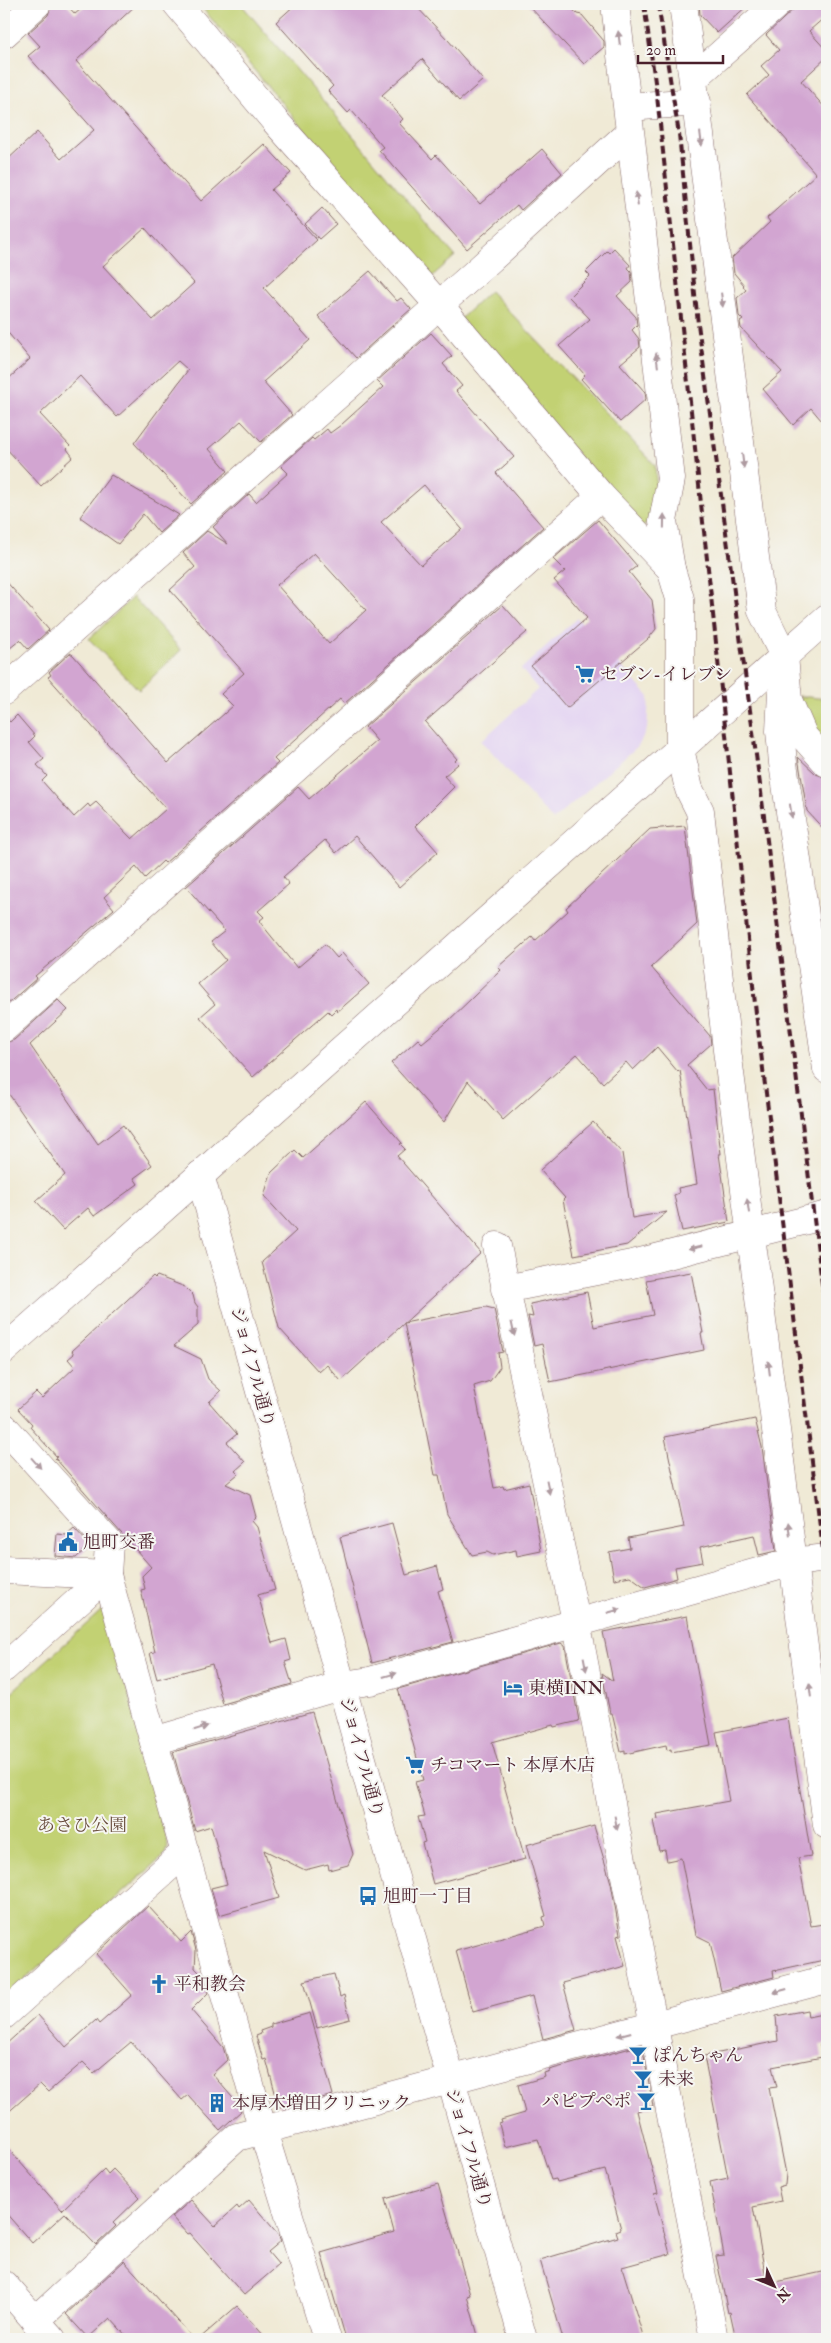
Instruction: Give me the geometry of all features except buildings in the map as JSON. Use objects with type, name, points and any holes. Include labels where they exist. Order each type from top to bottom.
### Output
[{"type":"street","points":[[4,34],[37,4]]},
{"type":"street","points":[[177,4],[275,121],[439,305],[601,496],[670,569]]},
{"type":"street","points":[[615,4],[671,479],[663,521],[670,569],[680,599],[680,749],[689,789],[700,811],[727,1050],[827,1825]]},
{"type":"street","points":[[683,4],[762,611],[784,656],[788,700],[804,737],[827,763]]},
{"type":"street","points":[[4,691],[439,305],[628,120],[695,90],[777,4]]},
{"type":"street","points":[[4,1028],[601,496]]},
{"type":"street","points":[[4,1350],[827,618]]},
{"type":"street","points":[[784,656],[780,732],[783,763],[827,1069]]},
{"type":"street","name":"ジョイフル通り","points":[[200,1175],[523,2339]]},
{"type":"street","points":[[505,1290],[632,1264],[827,1215]]},
{"type":"street","points":[[497,1246],[576,1621],[714,2339]]},
{"type":"street","points":[[4,1427],[109,1543],[107,1575],[263,2131],[327,2339]]},
{"type":"street","points":[[154,1741],[343,1685],[370,1681],[576,1621],[793,1562],[827,1558]]},
{"type":"street","points":[[4,1570],[107,1575]]},
{"type":"street","points":[[4,1668],[107,1575]]},
{"type":"street","points":[[4,2015],[185,1852]]},
{"type":"street","points":[[4,2285],[44,2330],[238,2137],[655,2026],[827,1978]]},
{"type":"shaded area","points":[[577,618],[649,697],[647,729],[638,746],[553,820],[481,741],[538,689],[521,669]]},
{"type":"green space","points":[[199,4],[241,4],[455,256],[429,279]]},
{"type":"green space","points":[[490,291],[655,465],[658,509],[642,528],[456,323]]},
{"type":"green space","points":[[133,597],[181,650],[139,690],[89,639]]},
{"type":"green space","points":[[799,696],[827,699],[827,748],[805,723]]},
{"type":"green space","name":"あさひ公園","points":[[102,1610],[109,1614],[168,1847],[166,1854],[4,1998],[4,1699]]},
{"type":"railway","points":[[644,4],[657,96],[756,1013],[827,1582]]},
{"type":"railway","points":[[658,4],[679,134],[698,324],[761,792],[827,1324]]},
{"type":"place","name":"セブン-イレブン","points":[[585,674]]},
{"type":"place","name":"旭町交番","points":[[68,1542]]},
{"type":"place","name":"東横INN","points":[[513,1688]]},
{"type":"place","name":"チコマート 本厚木店","points":[[415,1765]]},
{"type":"place","name":"旭町一丁目","points":[[368,1896]]},
{"type":"place","name":"平和教会","points":[[159,1984]]},
{"type":"place","name":"ぽんちゃん","points":[[638,2055]]},
{"type":"place","name":"未来","points":[[643,2079]]},
{"type":"place","name":"パピプペポ","points":[[646,2101]]},
{"type":"place","name":"本厚木増田クリニック","points":[[217,2103]]}]
